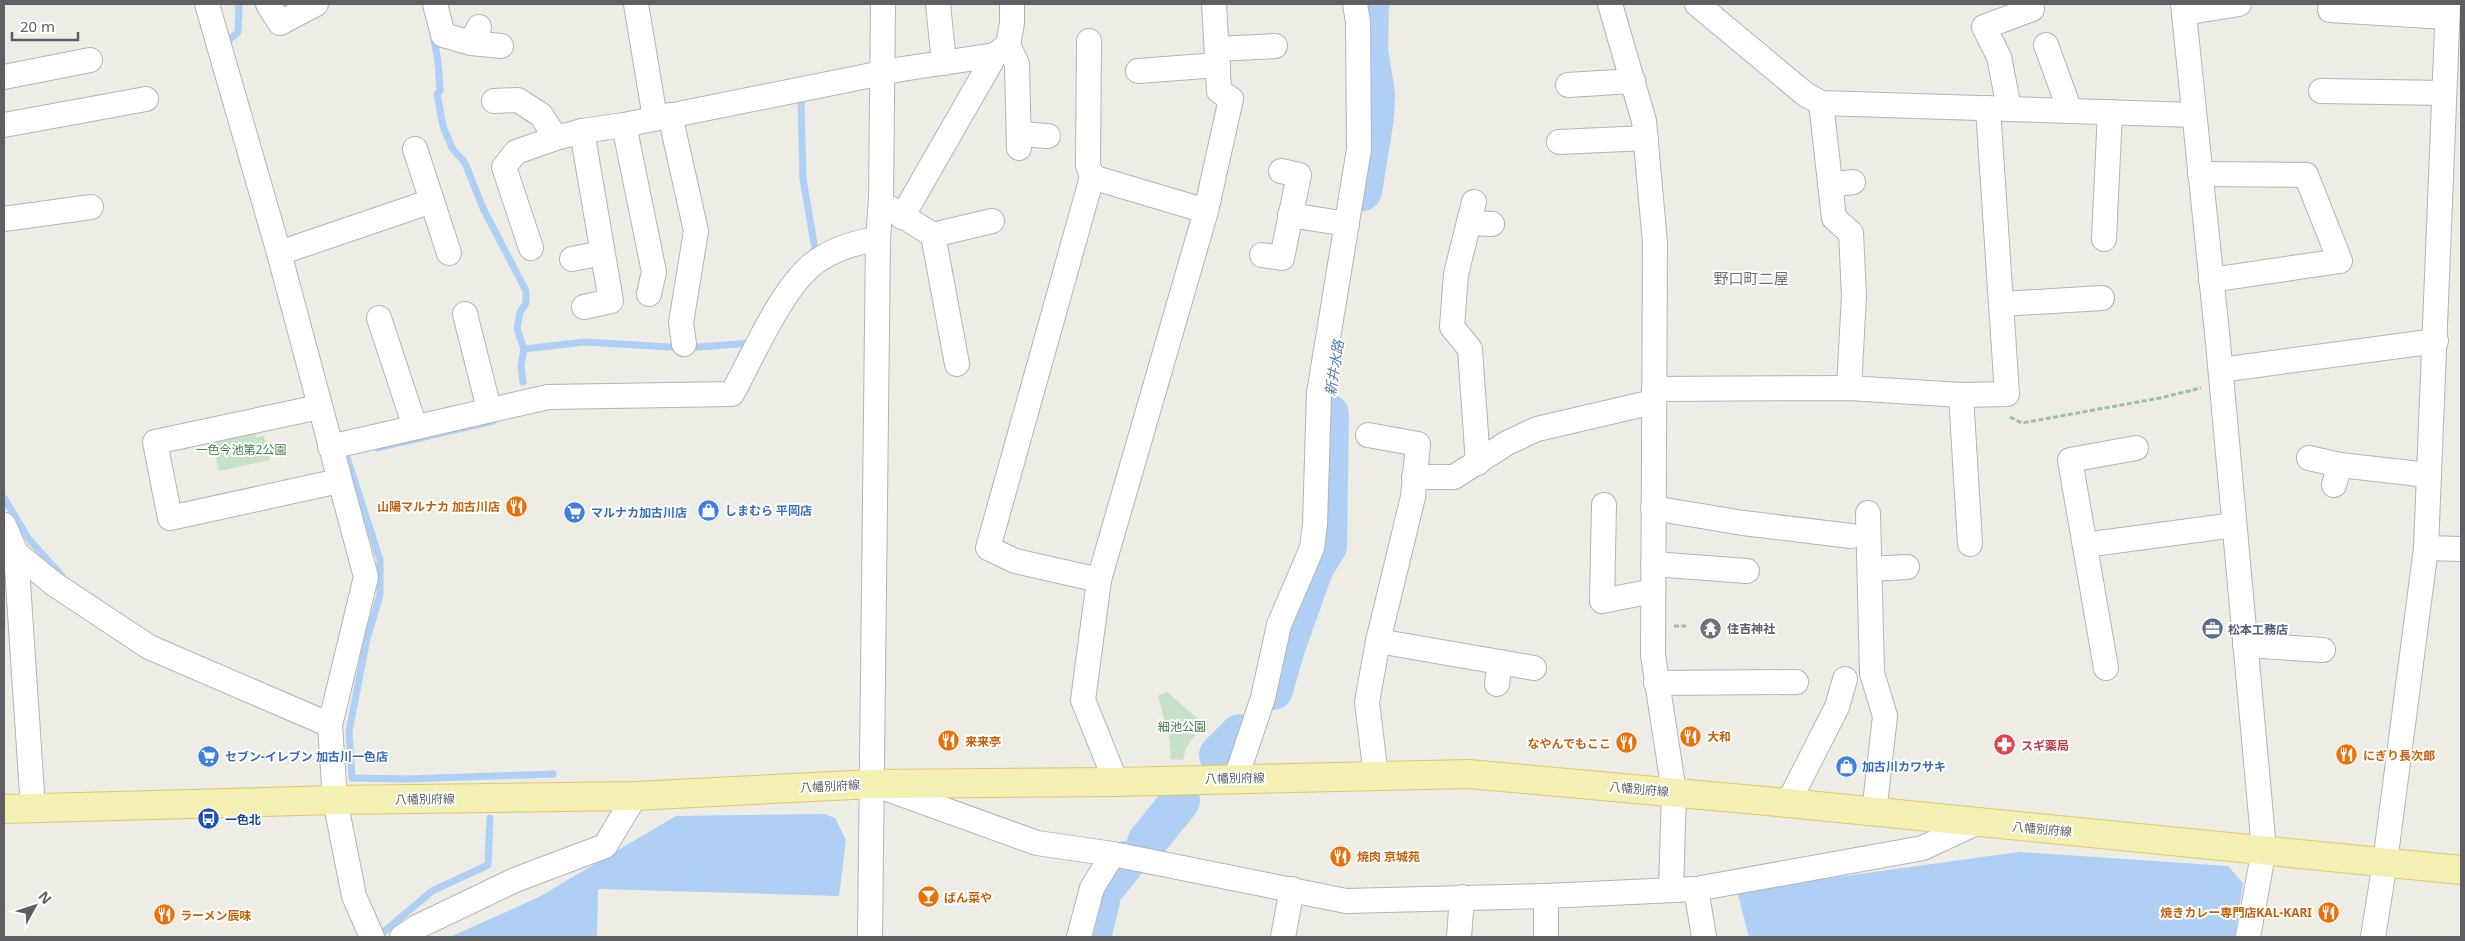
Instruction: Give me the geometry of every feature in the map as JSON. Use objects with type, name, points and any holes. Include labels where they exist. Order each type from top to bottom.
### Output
[{"type":"main road","name":"八幡別府線","points":[[4,809],[335,800],[635,796],[872,784],[1116,782],[1469,774],[2264,849],[2461,870]]},
{"type":"street","points":[[207,4],[279,253],[366,577],[330,725],[335,800],[354,896],[372,937]]},
{"type":"street","points":[[268,4],[280,23],[316,4]]},
{"type":"street","points":[[435,4],[443,35],[475,35],[501,46]]},
{"type":"street","points":[[636,4],[663,117],[696,231],[681,324],[684,344]]},
{"type":"street","points":[[870,937],[878,239],[883,4]]},
{"type":"street","points":[[938,4],[944,63]]},
{"type":"street","points":[[902,217],[1002,50],[1012,23],[1012,4]]},
{"type":"street","points":[[1116,782],[1083,700],[1100,580],[1206,211],[1231,99],[1218,91],[1218,57],[1214,4]]},
{"type":"street","points":[[1236,778],[1263,698],[1279,625],[1312,548],[1316,524],[1319,392],[1359,149],[1358,22],[1355,4]]},
{"type":"street","points":[[1610,4],[1644,121],[1655,243],[1653,655],[1674,792],[1671,890]]},
{"type":"street","points":[[1697,4],[1805,94],[1821,103],[2194,115]]},
{"type":"street","points":[[2239,4],[2183,8],[2221,376],[2264,849],[2248,937]]},
{"type":"street","points":[[1414,477],[1454,477],[1508,443],[1537,429],[1654,396],[1849,388],[1961,395],[2008,394],[2002,304],[1998,108],[1999,57],[1984,27],[2032,9]]},
{"type":"street","points":[[2330,10],[2448,11],[2444,93],[2451,213],[2436,341],[2428,475],[2426,548],[2385,862],[2373,937]]},
{"type":"street","points":[[1089,41],[1088,165],[1092,177],[988,548],[1015,561],[1100,580]]},
{"type":"street","points":[[2046,45],[2070,111]]},
{"type":"street","points":[[1138,71],[1275,46]]},
{"type":"street","points":[[531,248],[504,167],[516,152],[582,131],[624,125],[1002,50]]},
{"type":"street","points":[[1002,50],[1018,64],[1019,141],[1048,136]]},
{"type":"street","points":[[4,77],[90,60]]},
{"type":"street","points":[[1568,86],[1632,81]]},
{"type":"street","points":[[2321,91],[2444,93]]},
{"type":"street","points":[[4,126],[146,99]]},
{"type":"street","points":[[494,101],[518,100],[541,115],[556,138]]},
{"type":"street","points":[[1821,103],[1834,218],[1851,233],[1862,294],[1849,388]]},
{"type":"street","points":[[2104,239],[2110,112]]},
{"type":"street","points":[[624,125],[654,272],[648,294]]},
{"type":"street","points":[[582,131],[611,301],[584,307]]},
{"type":"street","points":[[1558,142],[1646,138]]},
{"type":"street","points":[[415,150],[449,253]]},
{"type":"street","points":[[1262,255],[1282,258],[1299,175],[1281,171]]},
{"type":"street","points":[[2200,174],[2306,176],[2340,261],[2211,280]]},
{"type":"street","points":[[1092,177],[1206,211]]},
{"type":"street","points":[[1830,185],[1853,182]]},
{"type":"street","points":[[880,200],[902,217],[933,235],[992,221]]},
{"type":"street","points":[[279,253],[432,202]]},
{"type":"street","points":[[4,219],[78,215]]},
{"type":"street","points":[[1290,215],[1347,224]]},
{"type":"street","points":[[1478,217],[1456,274],[1452,327],[1470,349],[1478,463]]},
{"type":"street","points":[[933,235],[961,349]]},
{"type":"street","points":[[330,447],[548,397],[732,394],[772,320],[800,276],[819,259],[855,242],[878,239]]},
{"type":"street","points":[[572,259],[602,253]]},
{"type":"street","points":[[2002,304],[2102,298]]},
{"type":"street","points":[[465,314],[489,409]]},
{"type":"street","points":[[379,318],[415,427]]},
{"type":"street","points":[[2221,376],[2436,341]]},
{"type":"street","points":[[1961,395],[1970,544]]},
{"type":"street","points":[[319,407],[155,442],[170,518],[339,481]]},
{"type":"street","points":[[1368,435],[1418,444],[1413,497],[1378,641],[1366,702],[1376,776]]},
{"type":"street","points":[[2106,668],[2111,637],[2085,545],[2070,460],[2136,448]]},
{"type":"street","points":[[2309,458],[2337,475],[2428,475]]},
{"type":"street","points":[[1604,505],[1602,601],[1653,590]]},
{"type":"street","points":[[1654,508],[1743,523],[1850,536]]},
{"type":"street","points":[[1868,512],[1872,673],[1885,716],[1874,813]]},
{"type":"street","points":[[2085,545],[2234,525]]},
{"type":"street","points":[[4,526],[16,553],[34,808]]},
{"type":"street","points":[[2426,548],[2461,549]]},
{"type":"street","points":[[16,553],[54,584],[149,647],[330,725]]},
{"type":"street","points":[[1653,564],[1746,572]]},
{"type":"street","points":[[1870,569],[1908,567]]},
{"type":"street","points":[[1378,641],[1498,673],[1534,668]]},
{"type":"street","points":[[2245,645],[2322,650]]},
{"type":"street","points":[[1788,803],[1837,708],[1845,679]]},
{"type":"street","points":[[1656,683],[1796,682]]},
{"type":"street","points":[[872,784],[1037,843],[1113,854],[1346,901],[1546,896],[1696,889],[1923,848],[1976,823]]},
{"type":"street","points":[[402,937],[417,927],[515,880],[605,846],[635,796]]},
{"type":"street","points":[[1079,937],[1092,888],[1113,854]]},
{"type":"street","points":[[1283,937],[1292,889]]},
{"type":"street","points":[[1696,889],[1704,937]]},
{"type":"street","points":[[1546,896],[1546,937]]},
{"type":"street","points":[[1459,937],[1462,897]]},
{"type":"path","points":[[2008,394],[2006,411],[2012,419],[2022,423],[2160,398],[2221,376]]},
{"type":"green space","name":"一色今池第2公園","points":[[254,429],[256,438],[264,436],[270,460],[219,471],[212,438]]},
{"type":"green space","name":"細池公園","points":[[1167,692],[1203,723],[1186,748],[1183,760],[1171,759],[1169,736],[1158,696]]},
{"type":"water","points":[[824,814],[835,818],[846,840],[839,896],[598,889],[597,937],[450,937],[539,897],[676,816]]},
{"type":"water","points":[[2019,852],[2228,866],[2243,883],[2235,937],[1749,937],[1737,891]]},
{"type":"waterway","points":[[226,45],[238,32],[239,4]]},
{"type":"waterway","name":"新井水路","points":[[1362,191],[1374,118],[1375,94],[1368,50],[1369,4]]},
{"type":"waterway","points":[[433,35],[438,61],[440,91],[437,94],[443,126],[452,148],[465,163],[483,208],[526,291],[526,303],[520,312],[517,329],[524,349],[521,365],[523,382]]},
{"type":"waterway","points":[[801,100],[803,179],[816,255]]},
{"type":"waterway","points":[[524,349],[585,342],[685,348],[752,343]]},
{"type":"waterway","name":"新井水路","points":[[1273,690],[1285,648],[1314,567],[1327,546],[1329,414]]},
{"type":"waterway","points":[[377,448],[493,421]]},
{"type":"waterway","points":[[344,448],[380,560],[380,595],[367,639],[349,731],[352,778],[407,779],[553,774]]},
{"type":"waterway","points":[[4,498],[28,538],[62,576]]},
{"type":"waterway","name":"新井水路","points":[[1219,755],[1240,734]]},
{"type":"waterway","name":"新井水路","points":[[1147,842],[1180,801]]},
{"type":"waterway","points":[[380,935],[432,891],[488,865],[490,818]]},
{"type":"waterway","name":"新井水路","points":[[1093,930],[1102,891],[1126,861]]},
{"type":"place","name":"山陽マルナカ 加古川店","points":[[516,506]]},
{"type":"place","name":"しまむら 平岡店","points":[[709,510]]},
{"type":"place","name":"マルナカ加古川店","points":[[575,512]]},
{"type":"place","name":"住吉神社","points":[[1711,628]]},
{"type":"place","name":"松本工務店","points":[[2212,629]]},
{"type":"place","name":"大和","points":[[1691,736]]},
{"type":"place","name":"来来亭","points":[[949,741]]},
{"type":"place","name":"なやんでもここ","points":[[1627,743]]},
{"type":"place","name":"スギ薬局","points":[[2005,745]]},
{"type":"place","name":"にぎり長次郎","points":[[2347,755]]},
{"type":"place","name":"セブン-イレブン 加古川一色店","points":[[209,756]]},
{"type":"place","name":"加古川カワサキ","points":[[1846,766]]},
{"type":"place","name":"一色北","points":[[209,819]]},
{"type":"place","name":"焼肉 京城苑","points":[[1341,856]]},
{"type":"place","name":"ばん菜や","points":[[928,897]]},
{"type":"place","name":"焼きカレー専門店KAL-KARI","points":[[2328,912]]},
{"type":"place","name":"ラーメン辰味","points":[[164,915]]},
{"type":"district","name":"野口町二屋","points":[[1751,278]]}]
